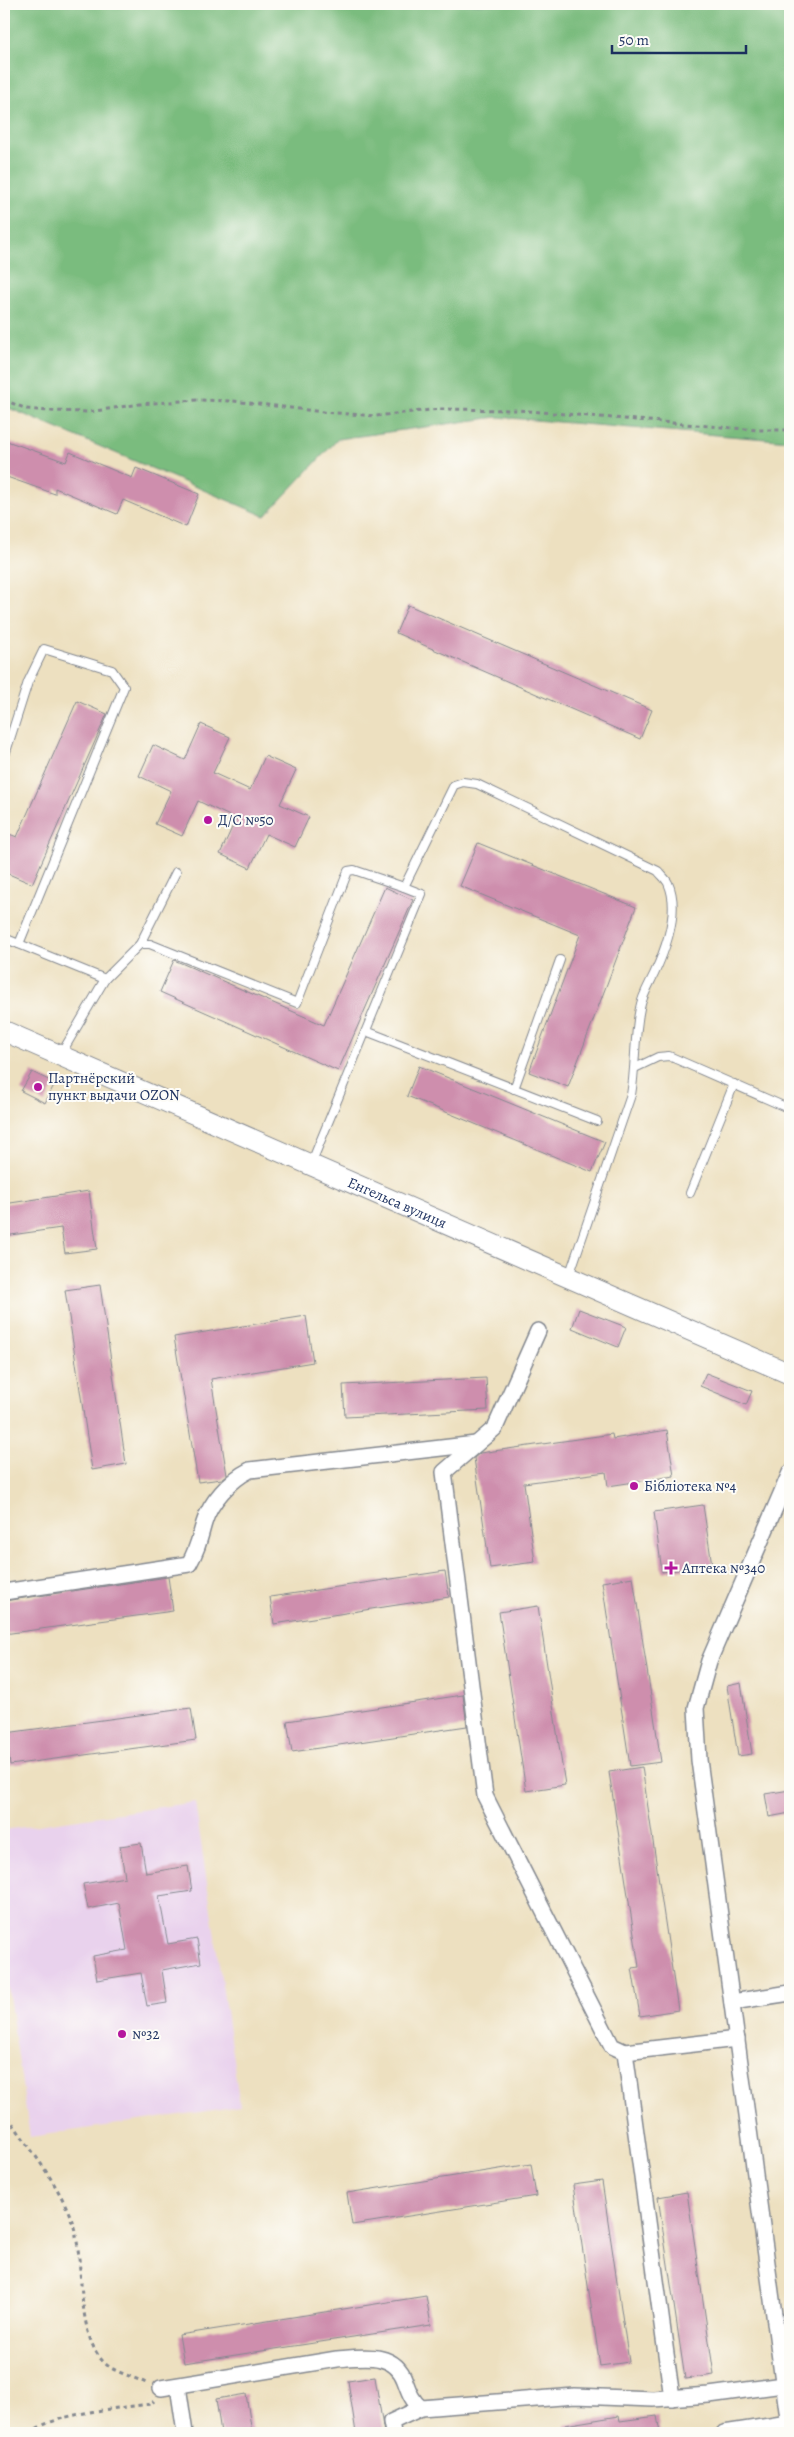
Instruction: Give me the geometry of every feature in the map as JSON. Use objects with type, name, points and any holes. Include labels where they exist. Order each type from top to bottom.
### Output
[{"type":"street","name":"Енгельса вулиця","points":[[4,1032],[790,1374]]},
{"type":"street","points":[[538,1331],[495,1428],[444,1472],[485,1796],[612,2046],[625,2052],[737,2039]]},
{"type":"street","points":[[4,1592],[189,1564],[200,1545],[204,1522],[212,1505],[240,1475],[250,1470],[476,1444]]},
{"type":"street","points":[[724,2433],[789,2428],[785,2375],[699,1760],[696,1708],[709,1661],[790,1473]]},
{"type":"street","points":[[732,2002],[790,1994]]},
{"type":"street","points":[[625,2052],[672,2398]]},
{"type":"street","points":[[161,2388],[337,2359],[378,2358],[391,2361],[399,2368],[409,2394],[415,2404],[421,2408]]},
{"type":"street","points":[[393,2433],[391,2422],[421,2408],[575,2396],[672,2398],[785,2375]]},
{"type":"street","points":[[178,2386],[185,2433]]},
{"type":"lane","points":[[4,758],[28,682],[44,649],[112,670],[124,687],[19,944]]},
{"type":"lane","points":[[404,887],[454,785],[463,782],[477,784],[658,871],[668,883],[672,903],[670,930],[658,966],[640,1006],[631,1095],[569,1278]]},
{"type":"lane","points":[[140,944],[150,944],[297,1003],[348,871],[354,870],[422,894],[311,1165]]},
{"type":"lane","points":[[60,1056],[105,978],[140,944],[176,872]]},
{"type":"lane","points":[[4,938],[105,978]]},
{"type":"lane","points":[[514,1089],[560,960]]},
{"type":"lane","points":[[366,1031],[597,1121]]},
{"type":"lane","points":[[635,1068],[658,1057],[669,1056],[790,1109]]},
{"type":"lane","points":[[690,1194],[734,1084]]},
{"type":"path","points":[[4,400],[27,409],[89,412],[172,401],[234,401],[349,414],[396,414],[440,409],[517,410],[757,430],[790,430]]},
{"type":"path","points":[[4,2110],[53,2182],[73,2225],[85,2310],[94,2348],[110,2367],[161,2388],[158,2397],[151,2404],[64,2419],[41,2425],[30,2433]]},
{"type":"shaded area","name":"№32","points":[[195,1802],[240,2106],[30,2137],[4,1962],[4,1830]]},
{"type":"green space","points":[[4,4],[790,4],[790,441],[497,417],[338,439],[265,516],[4,406]]},
{"type":"building","points":[[4,440],[66,462],[70,452],[132,478],[136,468],[199,494],[186,527],[123,500],[117,514],[55,488],[55,494],[4,476]]},
{"type":"building","points":[[408,605],[652,710],[640,739],[396,633]]},
{"type":"building","points":[[77,701],[107,714],[32,884],[4,872],[4,832],[17,837]]},
{"type":"building","points":[[201,724],[230,737],[213,773],[250,790],[265,756],[296,770],[280,804],[309,817],[295,847],[266,834],[250,868],[220,854],[236,819],[198,801],[182,836],[155,824],[171,791],[139,776],[153,745],[185,760]]},
{"type":"building","points":[[478,843],[636,907],[568,1087],[529,1072],[580,935],[460,886]]},
{"type":"building","points":[[385,887],[413,900],[338,1071],[160,992],[174,960],[324,1025]]},
{"type":"building","points":[[419,1066],[605,1142],[592,1172],[407,1096]]},
{"type":"building","name":"Партнёрский пункт выдачи OZON","points":[[32,1072],[55,1083],[45,1103],[21,1091]]},
{"type":"building","points":[[89,1191],[97,1249],[65,1253],[61,1228],[4,1236],[4,1204]]},
{"type":"building","points":[[100,1285],[126,1464],[92,1470],[65,1290]]},
{"type":"building","points":[[579,1309],[626,1327],[618,1347],[572,1328]]},
{"type":"building","points":[[306,1316],[313,1362],[211,1379],[227,1475],[222,1479],[198,1482],[174,1337]]},
{"type":"building","points":[[706,1373],[752,1391],[746,1405],[700,1386]]},
{"type":"building","points":[[486,1378],[488,1410],[345,1417],[343,1385]]},
{"type":"building","points":[[667,1430],[674,1476],[608,1486],[606,1472],[524,1483],[535,1562],[490,1568],[474,1458],[480,1453],[612,1434],[613,1439]]},
{"type":"building","points":[[703,1505],[712,1565],[662,1572],[654,1512]]},
{"type":"building","points":[[445,1571],[449,1597],[274,1624],[270,1597]]},
{"type":"building","points":[[168,1577],[173,1611],[4,1634],[4,1601]]},
{"type":"building","points":[[633,1577],[661,1762],[630,1766],[602,1582]]},
{"type":"building","points":[[538,1606],[565,1785],[526,1791],[499,1612]]},
{"type":"building","points":[[741,1683],[752,1754],[738,1756],[727,1686]]},
{"type":"building","points":[[463,1695],[467,1726],[292,1752],[287,1721]]},
{"type":"building","points":[[191,1708],[196,1740],[10,1765],[6,1733]]},
{"type":"building","points":[[642,1767],[678,2010],[640,2016],[632,1968],[639,1967],[609,1772]]},
{"type":"building","points":[[790,1790],[790,1813],[769,1817],[765,1794]]},
{"type":"building","points":[[141,1843],[146,1873],[188,1866],[192,1891],[159,1896],[168,1944],[197,1939],[201,1963],[162,1970],[167,2003],[147,2006],[141,1973],[97,1980],[93,1956],[127,1950],[119,1903],[88,1909],[83,1884],[125,1877],[120,1846]]},
{"type":"building","points":[[531,2164],[536,2196],[352,2225],[347,2193]]},
{"type":"building","points":[[602,2181],[629,2362],[600,2366],[573,2185]]},
{"type":"building","points":[[687,2192],[714,2375],[685,2379],[658,2197]]},
{"type":"building","points":[[426,2296],[431,2325],[184,2363],[179,2335]]},
{"type":"building","points":[[375,2377],[384,2433],[356,2433],[348,2381]]},
{"type":"building","points":[[246,2394],[252,2433],[221,2433],[216,2399]]},
{"type":"building","points":[[619,2416],[620,2421],[657,2416],[660,2433],[565,2433],[565,2425]]},
{"type":"place","name":"Д/С №50","points":[[208,820]]},
{"type":"place","name":"Партнёрский пункт выдачи OZON","points":[[38,1087]]},
{"type":"place","name":"Бібліотека №4","points":[[634,1486]]},
{"type":"place","name":"Аптека №340","points":[[671,1568]]},
{"type":"place","name":"№32","points":[[122,2034]]}]
